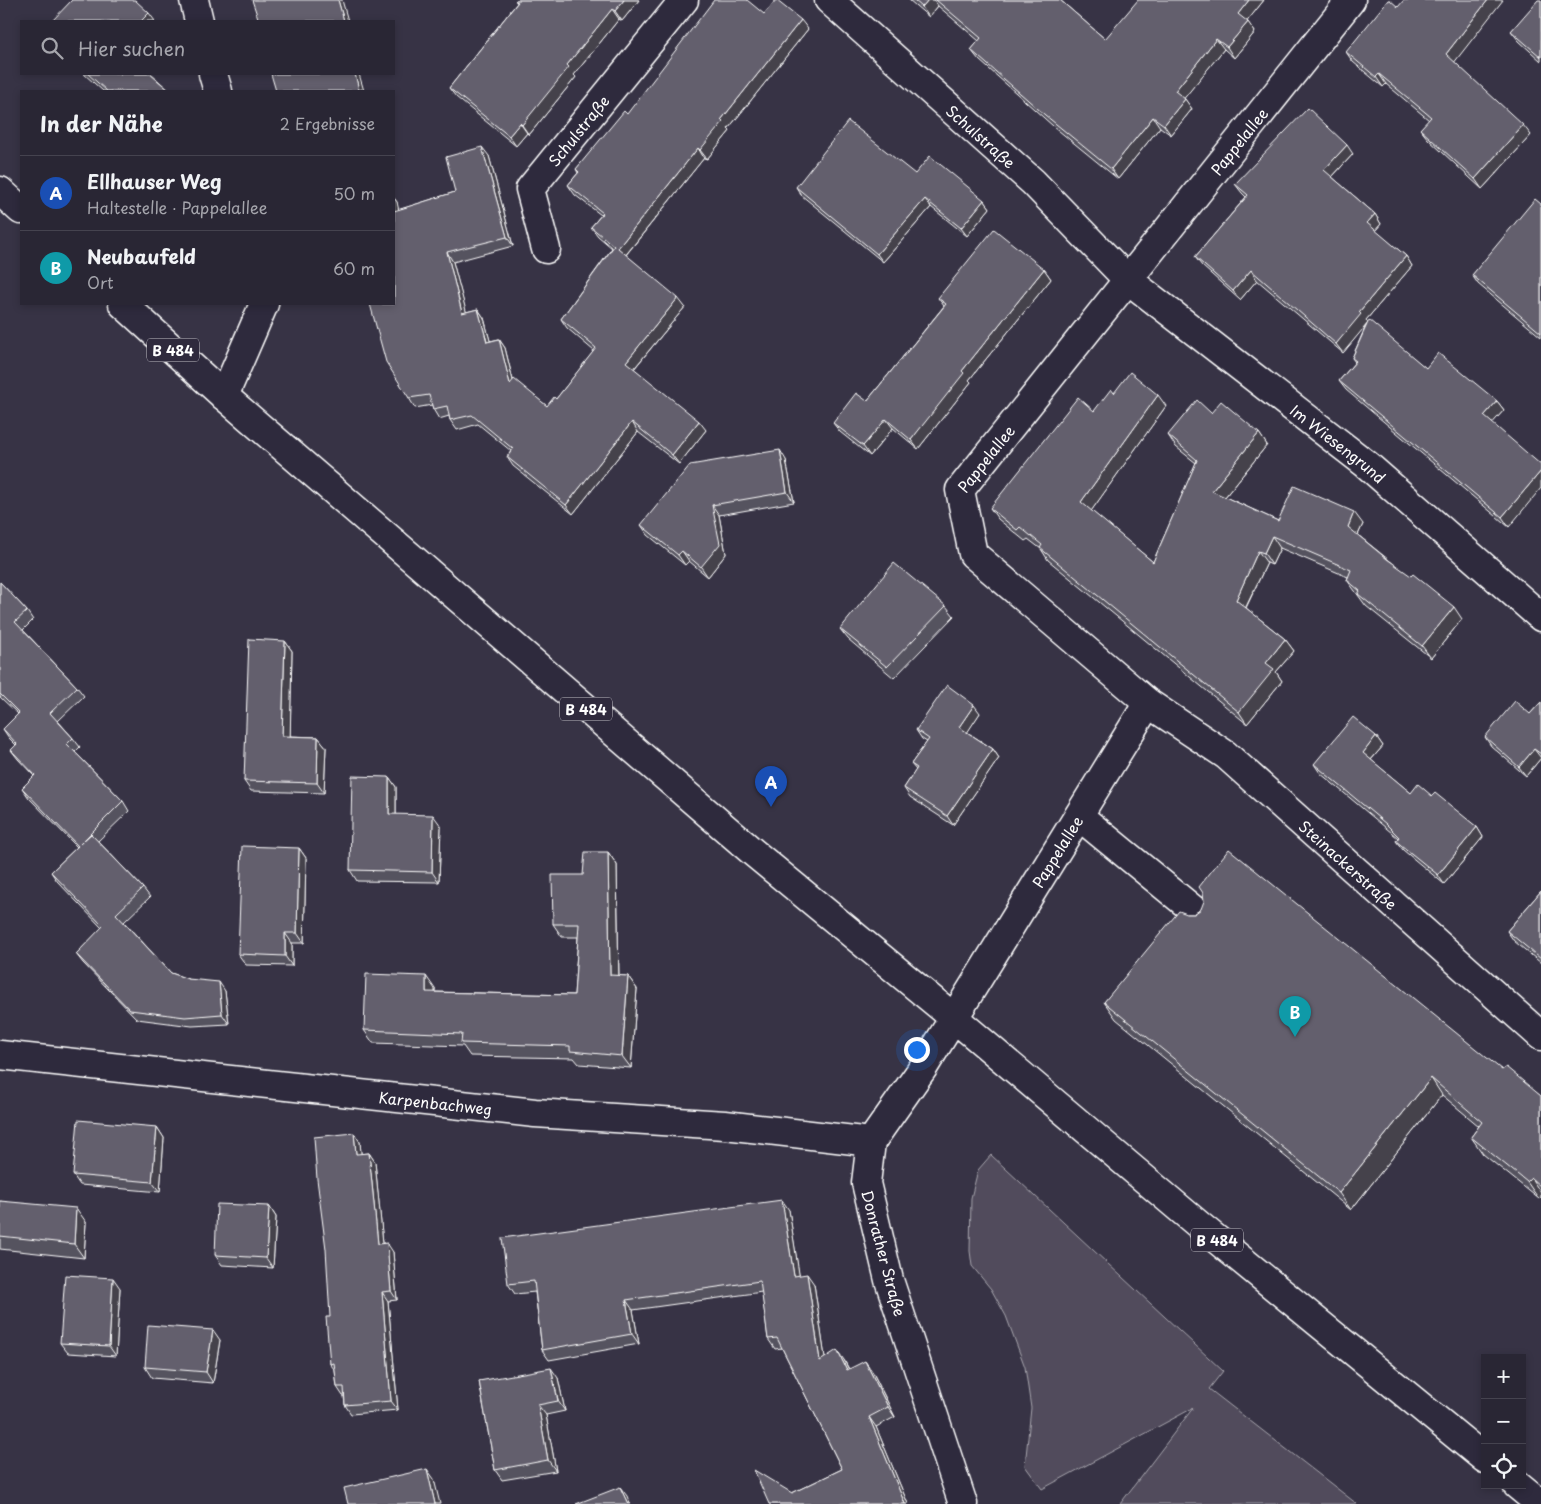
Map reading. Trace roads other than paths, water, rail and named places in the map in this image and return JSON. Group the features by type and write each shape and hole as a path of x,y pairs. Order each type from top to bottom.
{"street":[{"path":"194,0 199,20"},
{"name":"Schulstraße","path":"546,249 530,189 684,0"},
{"name":"Schulstraße","path":"829,0 1032,182 1127,279"},
{"name":"Pappelallee","path":"953,1017 996,953 1148,703 973,554 960,490 1351,0"},
{"path":"214,75 218,90"},
{"path":"0,191 20,209"},
{"name":"Im Wiesengrund","path":"1127,279 1366,464 1541,617"},
{"name":"B 484","path":"124,305 224,396 754,853 953,1017 1199,1225 1481,1455"},
{"path":"224,396 264,305"},
{"name":"Steinackerstraße","path":"1148,703 1226,755 1541,1036"},
{"path":"1079,816 1201,916"},
{"name":"Donrather Straße","path":"953,1017 923,1068 871,1142 866,1183 889,1280 962,1504"},
{"name":"Karpenbachweg","path":"0,1055 535,1113 725,1125 871,1142"},
{"path":"1522,1489 1540,1504"}],"place":[{"name":"Ellhauser Weg","path":"771,807"},
{"name":"Neubaufeld","path":"1295,1037"}]}
